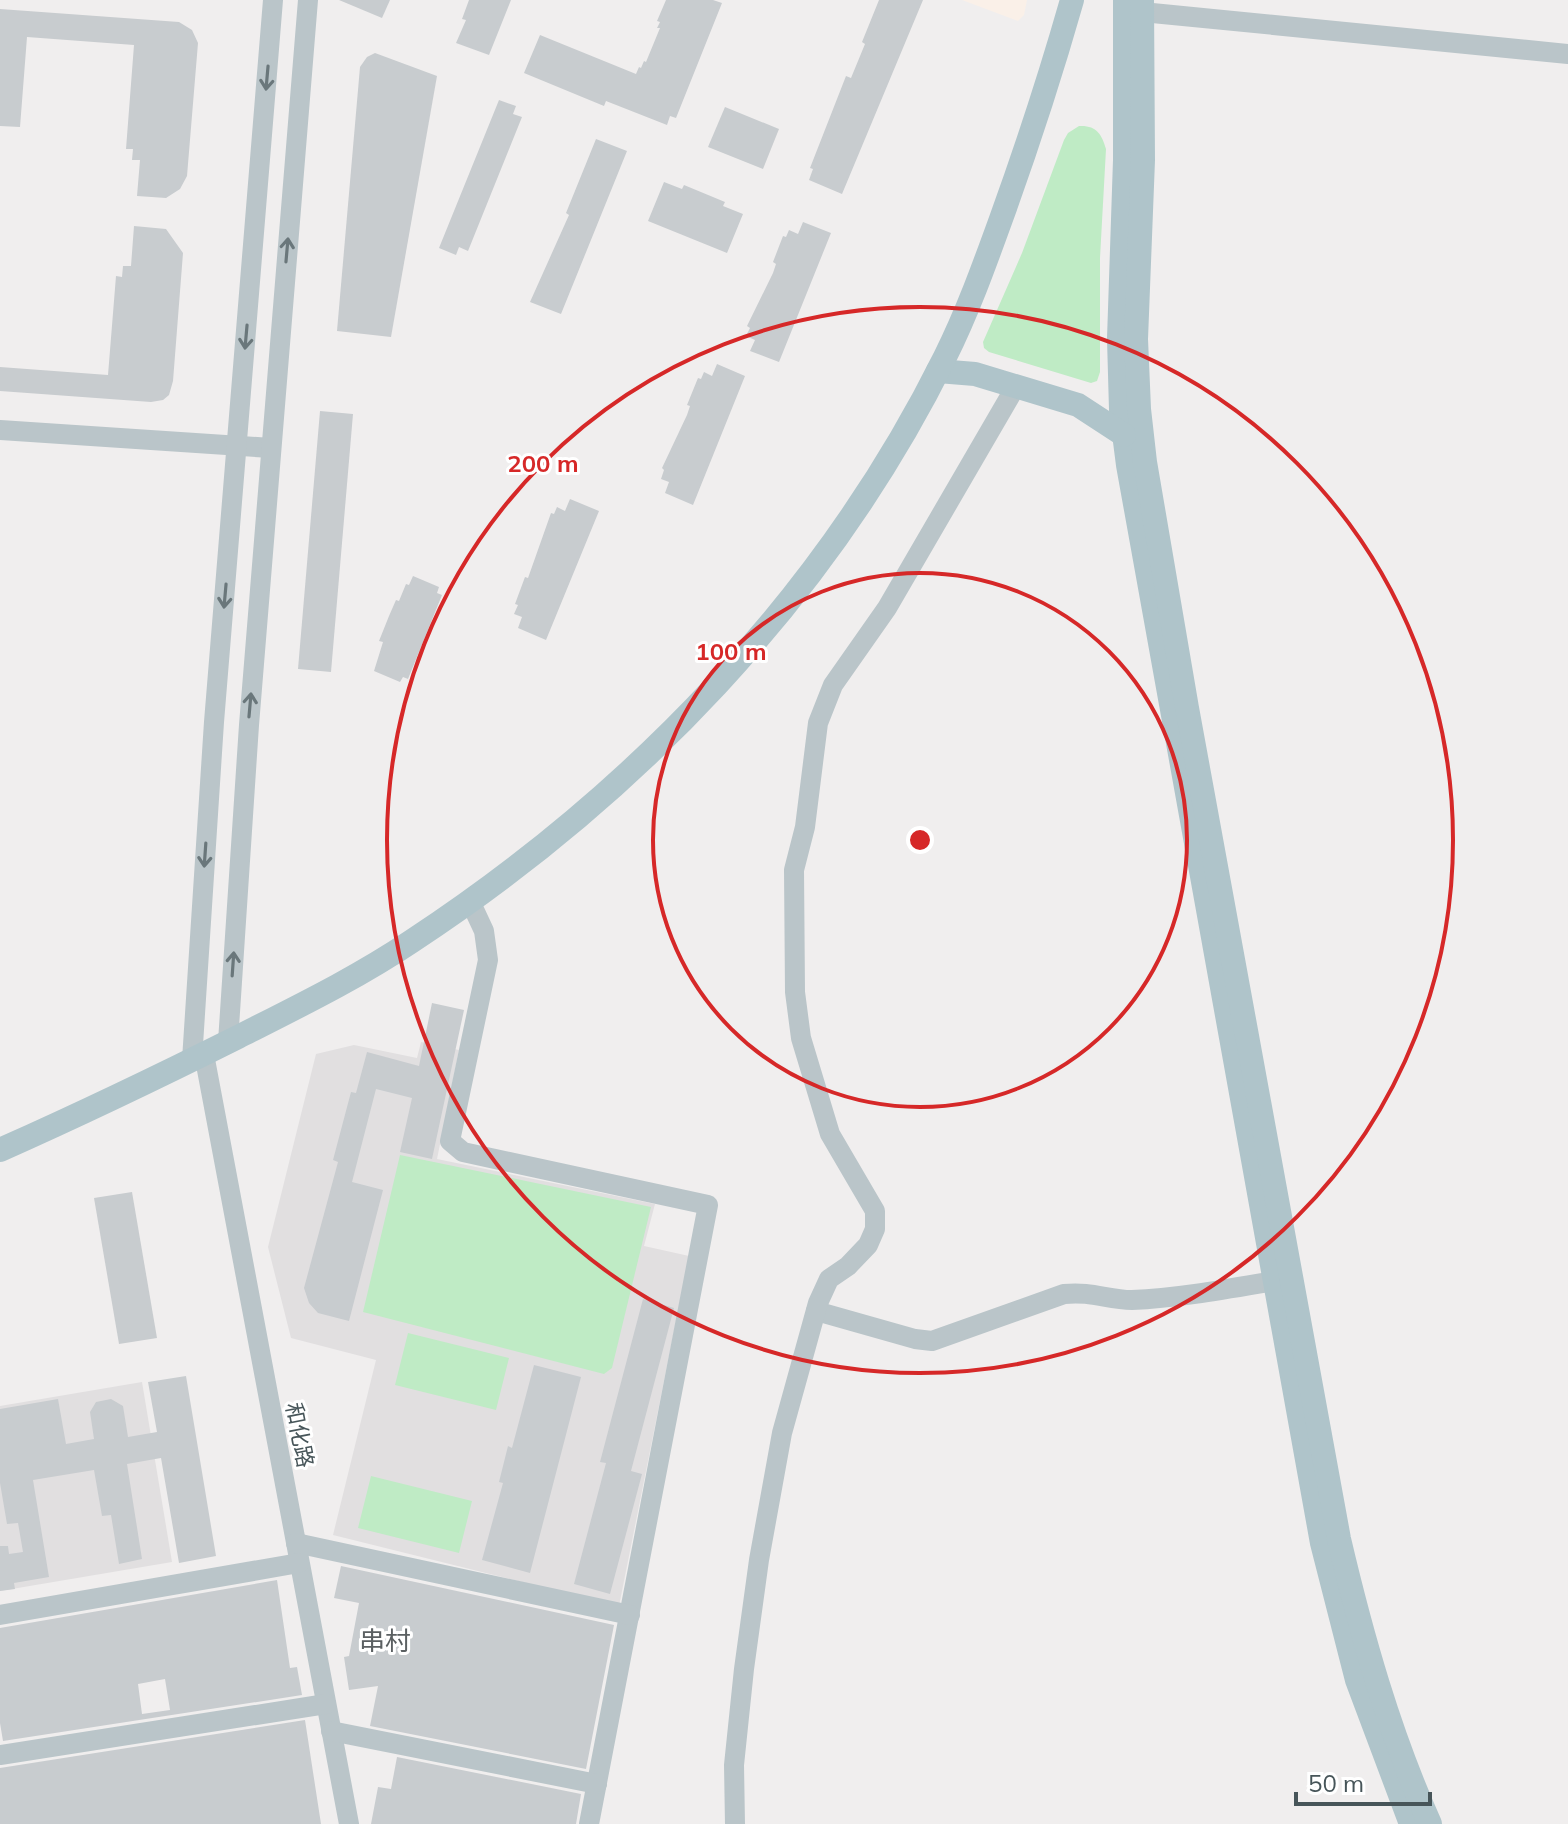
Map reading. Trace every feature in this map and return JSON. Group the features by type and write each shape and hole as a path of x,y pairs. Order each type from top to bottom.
{"main road":[{"path":"0,1150 108,1102 366,969 530,858 674,731 725,676 808,574 870,488 938,371 976,286 1027,148 1072,0"},
{"path":"1137,4 1125,160 1119,339 1124,435 1170,711 1316,1513 1337,1604 1367,1710 1411,1824"},
{"path":"1137,4 1143,160 1136,339 1145,462 1339,1539 1374,1675 1414,1790 1430,1824"},
{"path":"938,371 975,374 1078,405 1124,435"}],"street":[{"name":"和化路","path":"273,0 205,845 198,1057 349,1824"},
{"path":"228,1042 249,725 308,0"},
{"path":"1137,4 1568,54"},
{"path":"735,1824 734,1765 759,1560 787,1410 816,1311 829,1279 848,1266 868,1245 876,1217 830,1134 801,1038 795,992 794,870 805,827 818,723 833,685 887,608 1016,386"},
{"path":"0,430 271,448"},
{"path":"470,901 484,931 488,960 450,1141 454,1147 463,1152 708,1205 589,1824"},
{"path":"816,1311 932,1341 1064,1294 1084,1292 1128,1300 1274,1281"},
{"path":"0,1615 297,1553 630,1615"},
{"path":"0,1755 326,1704"},
{"path":"331,1731 597,1784"}],"shaded area":[{"path":"962,0 1027,0 1024,15 1018,21"},
{"path":"421,1042 459,1050 437,1159 655,1204 644,1246 689,1256 619,1606 333,1535 376,1360 291,1338 268,1247 316,1054 354,1045 417,1058"},
{"path":"142,1382 172,1562 0,1591 0,1406"}],"green space":[{"path":"1079,126 1090,127 1097,132 1106,149 1100,258 1100,372 1097,381 1091,383 989,352 983,342 1022,253 1064,140"},
{"path":"400,1155 651,1207 612,1368 604,1374 363,1312"},
{"path":"408,1333 509,1358 496,1410 395,1385"},
{"path":"371,1476 472,1501 459,1553 358,1528"}],"building":[{"path":"339,0 390,0 382,18"},
{"path":"469,0 511,0 489,55 456,43 466,20 462,19"},
{"path":"666,0 713,0 722,3 676,118 670,116 667,125 606,101 604,106 524,73 540,35 636,74 646,62 660,28 657,28 660,22 657,21"},
{"path":"879,0 923,0 842,194 809,180 813,169 810,168 846,76 851,78 865,44 862,42"},
{"path":"0,9 179,22 192,30 198,43 187,176 180,189 166,198 137,196 140,160 132,160 133,149 126,149 134,45 27,37 20,127 0,126"},
{"path":"375,53 437,76 391,337 337,331 360,67 367,57"},
{"path":"499,100 516,106 513,114 522,117 468,251 459,247 456,255 439,248"},
{"path":"725,107 779,129 763,169 708,147"},
{"path":"596,139 627,151 561,314 530,302 569,215 566,213"},
{"path":"664,182 682,189 684,185 725,202 723,206 743,214 727,253 648,221"},
{"path":"803,222 831,233 779,362 750,351 755,340 746,336 750,328 747,326 773,273 776,264 773,262 783,236 786,237 789,230 798,234"},
{"path":"134,226 166,229 183,253 173,381 169,395 163,400 151,402 0,391 0,367 108,375 116,276 122,277 123,266 131,266"},
{"path":"717,364 745,376 693,505 665,493 669,482 661,479 662,468 687,415 690,406 687,405 698,378 701,379 704,372 712,376"},
{"path":"320,411 353,414 331,672 298,669"},
{"path":"570,499 599,511 546,640 518,628 522,617 514,614 518,605 515,604 525,577 528,578 551,513 554,514 557,507 565,511"},
{"path":"413,576 439,587 437,593 442,595 408,679 403,677 400,682 374,671 383,642 379,641 389,616"},
{"path":"432,1003 464,1010 432,1159 400,1152 412,1098 376,1089 352,1182 383,1190 349,1321 318,1313 309,1303 304,1288 338,1162 333,1160 351,1092 356,1093 367,1052 419,1066"},
{"path":"132,1192 157,1338 119,1344 94,1198"},
{"path":"643,1299 674,1308 631,1471 642,1474 610,1594 574,1584 606,1463 600,1462"},
{"path":"534,1365 581,1377 530,1573 482,1560 503,1483 499,1482 508,1446 512,1448"},
{"path":"186,1376 216,1556 179,1563 161,1458 127,1464 142,1559 119,1564 111,1515 102,1516 94,1470 33,1480 49,1577 14,1583 15,1589 0,1591 0,1546 8,1546 9,1554 23,1552 18,1523 7,1524 0,1483 0,1409 58,1399 66,1444 94,1439 90,1412 96,1402 111,1399 123,1406 128,1437 157,1432 148,1382"},
{"path":"341,1566 614,1625 586,1769 370,1726 378,1686 349,1690 344,1657 349,1656 359,1603 334,1598"},
{"path":"277,1580 290,1668 297,1667 302,1695 3,1741 0,1723 0,1628","holes":["165,1679 170,1710 142,1714 138,1684"]},
{"path":"305,1720 321,1824 0,1824 0,1768"},
{"path":"397,1757 581,1794 576,1824 371,1824 378,1787 391,1789"}],"district":[{"name":"串村","path":"385,1640"}]}
